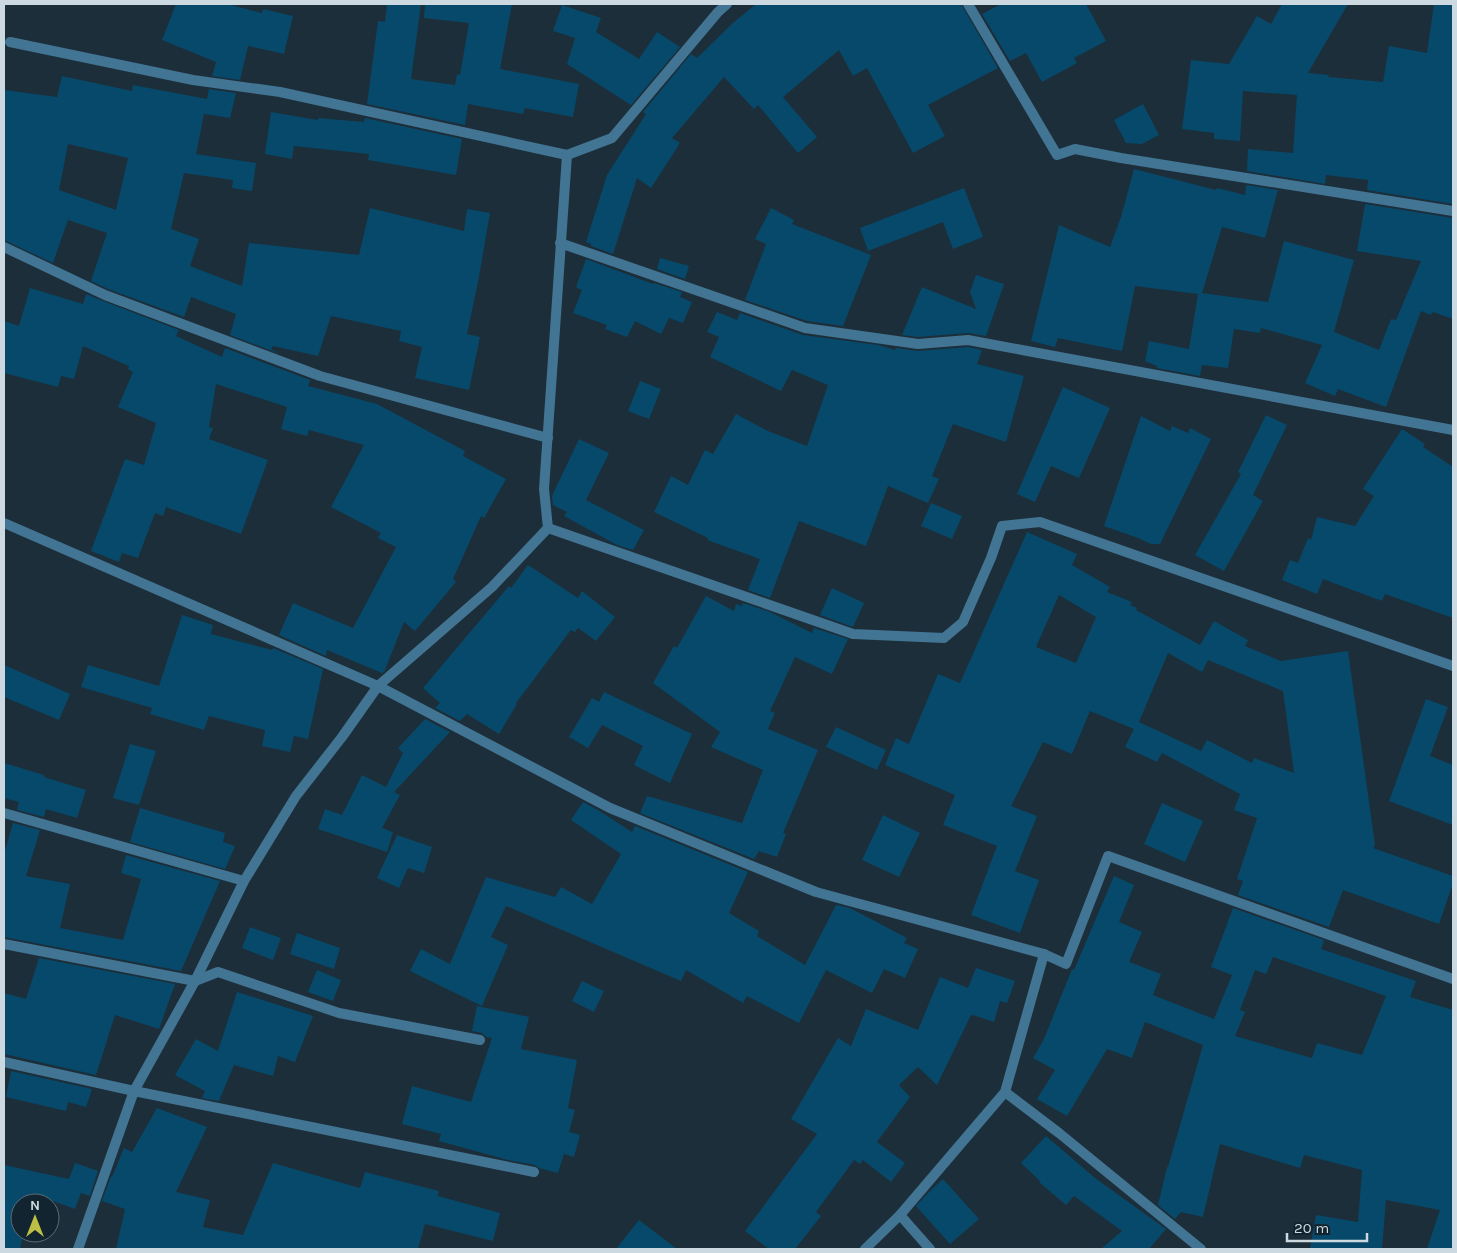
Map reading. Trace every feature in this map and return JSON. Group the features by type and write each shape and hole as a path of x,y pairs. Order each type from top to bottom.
{"street":[{"path":"10,42 193,80 280,92 567,155 612,138 718,12 727,4"},
{"path":"968,4 1057,155 1075,149 1453,211"},
{"path":"78,1249 134,1091 195,981 244,882 296,796 342,737 378,686 492,587 548,528 544,489 567,155"},
{"path":"560,243 805,328 918,344 968,340 1453,430"},
{"path":"4,247 105,295 320,376 548,438"},
{"path":"548,528 853,634 944,638 963,622 991,558 1002,526 1040,522 1453,666"},
{"path":"4,523 378,686 610,808 816,892 1044,954 1066,964 1108,856 1453,979"},
{"path":"4,813 244,882"},
{"path":"4,944 195,981 218,972 339,1013 480,1040"},
{"path":"865,1249 900,1215 1005,1092 1044,954"},
{"path":"4,1062 134,1091 534,1172"},
{"path":"1005,1092 1060,1133 1201,1249"},
{"path":"900,1215 930,1249"}],"building":[{"path":"176,4 227,4 262,13 263,9 293,16 284,54 248,46 240,80 212,76 216,62 162,40"},
{"path":"387,4 421,4 411,79 455,85 457,74 460,75 469,23 424,18 425,4 512,4 500,69 579,84 573,117 525,108 523,114 468,104 465,125 367,104 378,21 385,22"},
{"path":"756,4 961,4 998,68 928,105 945,136 913,153 867,68 853,76 839,50 783,97 817,137 798,153 758,105 754,109 724,77 672,138 680,143 651,188 637,178 613,254 591,246 591,244 586,242 607,175 646,114 643,112 691,54 697,58 734,22"},
{"path":"1001,4 1086,4 1106,41 1074,58 1077,63 1042,82 1026,53 1010,61 982,14"},
{"path":"1282,4 1348,4 1308,73 1329,75 1328,77 1383,82 1389,46 1427,53 1434,4 1453,4 1453,204 1367,190 1368,180 1326,175 1325,184 1247,171 1248,149 1293,153 1297,95 1243,91 1240,141 1214,139 1214,133 1182,129 1191,60 1229,64 1257,16 1271,24"},
{"path":"562,5 601,18 596,32 639,59 657,32 680,47 631,105 567,64 575,38 553,31"},
{"path":"62,76 132,91 133,85 207,99 209,89 236,93 230,118 204,114 196,154 256,163 252,191 232,188 233,180 184,173 171,229 199,239 190,266 242,286 249,243 359,255 370,208 464,231 467,209 490,213 467,334 480,337 469,390 415,378 422,347 399,341 401,331 331,316 318,356 273,346 271,349 280,354 230,335 236,314 191,297 184,317 108,289 91,281 107,233 68,220 53,263 4,240 4,90 57,97","holes":["68,144 128,158 116,210 59,190"]},
{"path":"1143,104 1159,135 1142,144 1126,143 1114,120"},
{"path":"271,112 318,120 318,118 364,122 365,118 462,139 456,175 368,160 369,154 294,146 292,159 265,154"},
{"path":"1134,169 1216,190 1217,188 1245,195 1246,185 1278,190 1265,238 1222,227 1202,293 1268,302 1284,241 1354,260 1334,332 1379,350 1391,319 1396,320 1421,261 1357,251 1365,204 1453,218 1453,319 1433,312 1431,315 1421,311 1386,407 1338,389 1335,396 1305,383 1322,345 1261,328 1260,333 1234,329 1228,368 1202,365 1200,376 1157,368 1157,366 1145,361 1149,341 1189,349 1198,294 1135,286 1122,351 1058,338 1055,347 1031,341 1059,225 1110,247 1121,217"},
{"path":"964,188 983,237 953,249 943,222 868,251 860,228"},
{"path":"771,208 794,220 792,224 871,255 843,326 807,321 745,300 766,244 755,239"},
{"path":"660,258 689,266 685,279 657,269"},
{"path":"586,259 653,284 682,292 680,297 692,302 683,323 669,318 661,334 635,321 627,337 605,329 607,325 573,313 582,290 576,287"},
{"path":"976,275 1004,284 986,336 968,333 918,337 902,335 922,287 976,309 970,292"},
{"path":"30,288 83,304 86,294 179,330 176,336 222,357 225,348 310,380 308,386 377,404 465,451 463,456 506,479 484,518 481,516 453,579 456,582 415,631 404,622 384,672 382,673 327,650 326,656 279,635 293,603 353,628 396,547 378,538 381,533 331,507 364,445 309,430 307,436 281,429 287,407 216,384 209,427 213,428 209,439 268,460 241,534 166,507 163,516 155,513 138,558 122,553 119,562 91,551 125,459 144,465 156,423 118,407 133,372 128,369 129,366 83,346 74,379 61,376 58,387 4,373 4,321 19,326"},
{"path":"717,312 737,320 740,313 803,335 878,345 895,350 896,348 918,351 968,347 982,350 977,364 1024,376 1006,442 953,424 932,476 939,479 928,503 888,486 866,546 799,521 770,598 748,590 760,559 707,540 708,538 654,512 671,476 688,485 705,450 713,454 736,414 768,431 807,446 828,385 792,370 781,391 710,357 719,337 707,332"},
{"path":"640,381 661,389 649,419 628,411"},
{"path":"1063,387 1110,408 1079,478 1051,466 1035,502 1017,494"},
{"path":"1266,415 1287,425 1253,495 1263,501 1224,571 1195,555 1241,474 1238,472"},
{"path":"1141,416 1170,431 1172,426 1188,433 1190,428 1211,439 1160,544 1151,544 1104,526"},
{"path":"1402,429 1425,444 1423,447 1453,467 1453,618 1385,594 1382,601 1323,579 1317,594 1282,580 1290,560 1298,563 1308,538 1311,540 1317,517 1355,526 1374,496 1363,489"},
{"path":"579,439 609,453 586,500 644,530 633,550 617,545 564,516 567,512 553,505 552,496"},
{"path":"931,503 962,516 952,539 921,526"},
{"path":"1027,532 1077,554 1072,565 1110,587 1107,592 1132,602 1130,605 1137,608 1136,610 1200,645 1214,621 1248,640 1245,646 1281,661 1348,651 1375,845 1373,848 1453,876 1453,883 1439,924 1343,890 1329,927 1238,895 1243,881 1237,879 1257,818 1234,810 1240,794 1162,753 1157,762 1125,747 1134,729 1090,711 1072,754 1043,742 1011,806 1037,816 1015,871 1039,880 1020,933 971,915 997,846 943,825 955,795 885,765 896,738 909,744 938,674 960,683","holes":["1059,595 1096,617 1076,663 1036,647","1168,653 1202,672 1208,660 1283,691 1294,773 1254,758 1252,763 1207,740 1201,751 1139,722"]},
{"path":"528,565 578,598 582,591 615,617 596,641 578,628 575,632 571,630 516,703 499,734 467,714 460,721 435,708 440,703 423,688 509,586 511,588"},
{"path":"832,588 864,603 853,627 820,615"},
{"path":"706,596 734,611 736,604 742,606 743,603 770,612 812,633 814,628 848,639 832,674 795,657 770,711 775,713 768,729 818,750 783,833 786,834 777,857 759,851 754,859 640,813 647,796 742,823 763,770 711,747 720,732 653,683 674,646 677,648"},
{"path":"182,615 213,625 211,634 272,650 273,648 323,669 308,739 294,736 290,752 262,746 265,730 209,716 204,730 150,714 152,708 81,687 88,665 159,686"},
{"path":"4,665 70,694 59,720 4,697"},
{"path":"604,692 692,734 670,783 634,765 643,746 602,725 588,748 569,737 592,698 599,702"},
{"path":"1426,699 1448,707 1430,756 1453,765 1453,825 1389,801"},
{"path":"425,719 450,732 394,792 400,795 382,828 393,832 387,852 318,829 325,809 342,815 362,775 386,787 403,753 398,748"},
{"path":"836,727 886,750 877,770 826,747"},
{"path":"130,744 156,751 139,805 113,798"},
{"path":"4,763 86,790 77,818 46,809 44,817 17,810 19,802 4,798"},
{"path":"583,802 632,832 635,826 748,872 729,913 759,931 757,936 805,965 836,905 850,908 907,938 904,943 918,949 905,978 884,969 872,993 826,970 799,1023 747,996 743,1003 686,970 681,981 506,906 491,937 508,945 482,1006 410,971 421,949 450,964 486,877 555,897 561,887 592,904 621,854 571,820"},
{"path":"1162,803 1203,821 1185,862 1144,844"},
{"path":"140,808 225,833 223,842 235,846 225,869 130,842"},
{"path":"883,815 920,833 899,877 862,860"},
{"path":"13,823 40,830 26,876 70,884 60,928 123,940 141,879 121,873 126,855 220,881 181,971 4,937 4,854"},
{"path":"397,835 432,847 424,873 408,868 399,888 377,878"},
{"path":"1114,876 1134,885 1119,922 1142,932 1129,962 1161,974 1153,995 1214,1019 1232,975 1211,967 1233,908 1324,940 1321,949 1416,981 1410,997 1453,1010 1453,1249 1427,1249 1440,1210 1386,1200 1382,1249 1310,1249 1316,1215 1358,1222 1362,1170 1304,1155 1300,1168 1220,1144 1203,1217 1181,1212 1175,1219 1158,1205 1167,1167 1203,1045 1145,1022 1132,1058 1107,1049 1067,1116 1037,1099 1055,1070 1033,1058 1044,1039 1072,969 1074,970","holes":["1273,957 1386,996 1362,1055 1317,1043 1312,1058 1235,1036 1245,1012 1240,1010 1255,970 1266,974"]},
{"path":"250,927 281,938 273,960 242,948"},
{"path":"297,933 340,948 334,969 290,954"},
{"path":"39,958 175,984 159,1029 115,1015 96,1075 4,1054 4,993 26,999"},
{"path":"976,968 1015,981 1007,1003 1000,1001 994,1022 971,1015 937,1085 918,1067 899,1085 910,1097 877,1142 905,1163 891,1182 863,1160 860,1164 854,1160 816,1212 821,1216 795,1249 769,1249 745,1231 817,1134 791,1119 838,1038 851,1046 866,1009 918,1030 940,977 968,988"},
{"path":"317,970 341,980 333,1001 308,992"},
{"path":"582,981 604,991 594,1012 572,1001"},
{"path":"237,992 313,1016 295,1062 278,1056 273,1076 234,1065 219,1101 202,1098 205,1091 175,1075 196,1039 218,1051"},
{"path":"477,1006 529,1017 521,1049 577,1060 568,1108 575,1110 569,1132 580,1135 574,1157 564,1154 558,1173 539,1168 535,1165 508,1160 439,1141 441,1134 402,1124 412,1086 471,1102 492,1038 472,1031"},
{"path":"11,1071 92,1089 86,1107 68,1102 66,1111 6,1097"},
{"path":"157,1108 207,1127 176,1192 210,1200 203,1227 243,1235 273,1163 360,1188 365,1172 439,1191 438,1196 500,1213 493,1241 425,1224 418,1249 116,1249 125,1209 102,1201 124,1148 132,1152"},
{"path":"1046,1136 1095,1178 1166,1229 1149,1249 1101,1249 1122,1231 1074,1196 1066,1205 1039,1182 1021,1163"},
{"path":"75,1163 98,1171 90,1196 81,1193 75,1209 60,1204 60,1193 10,1193 10,1243 21,1243 20,1249 4,1249 4,1165 69,1179"},
{"path":"943,1179 979,1219 950,1244 916,1206"},
{"path":"639,1220 677,1249 616,1249"}]}
